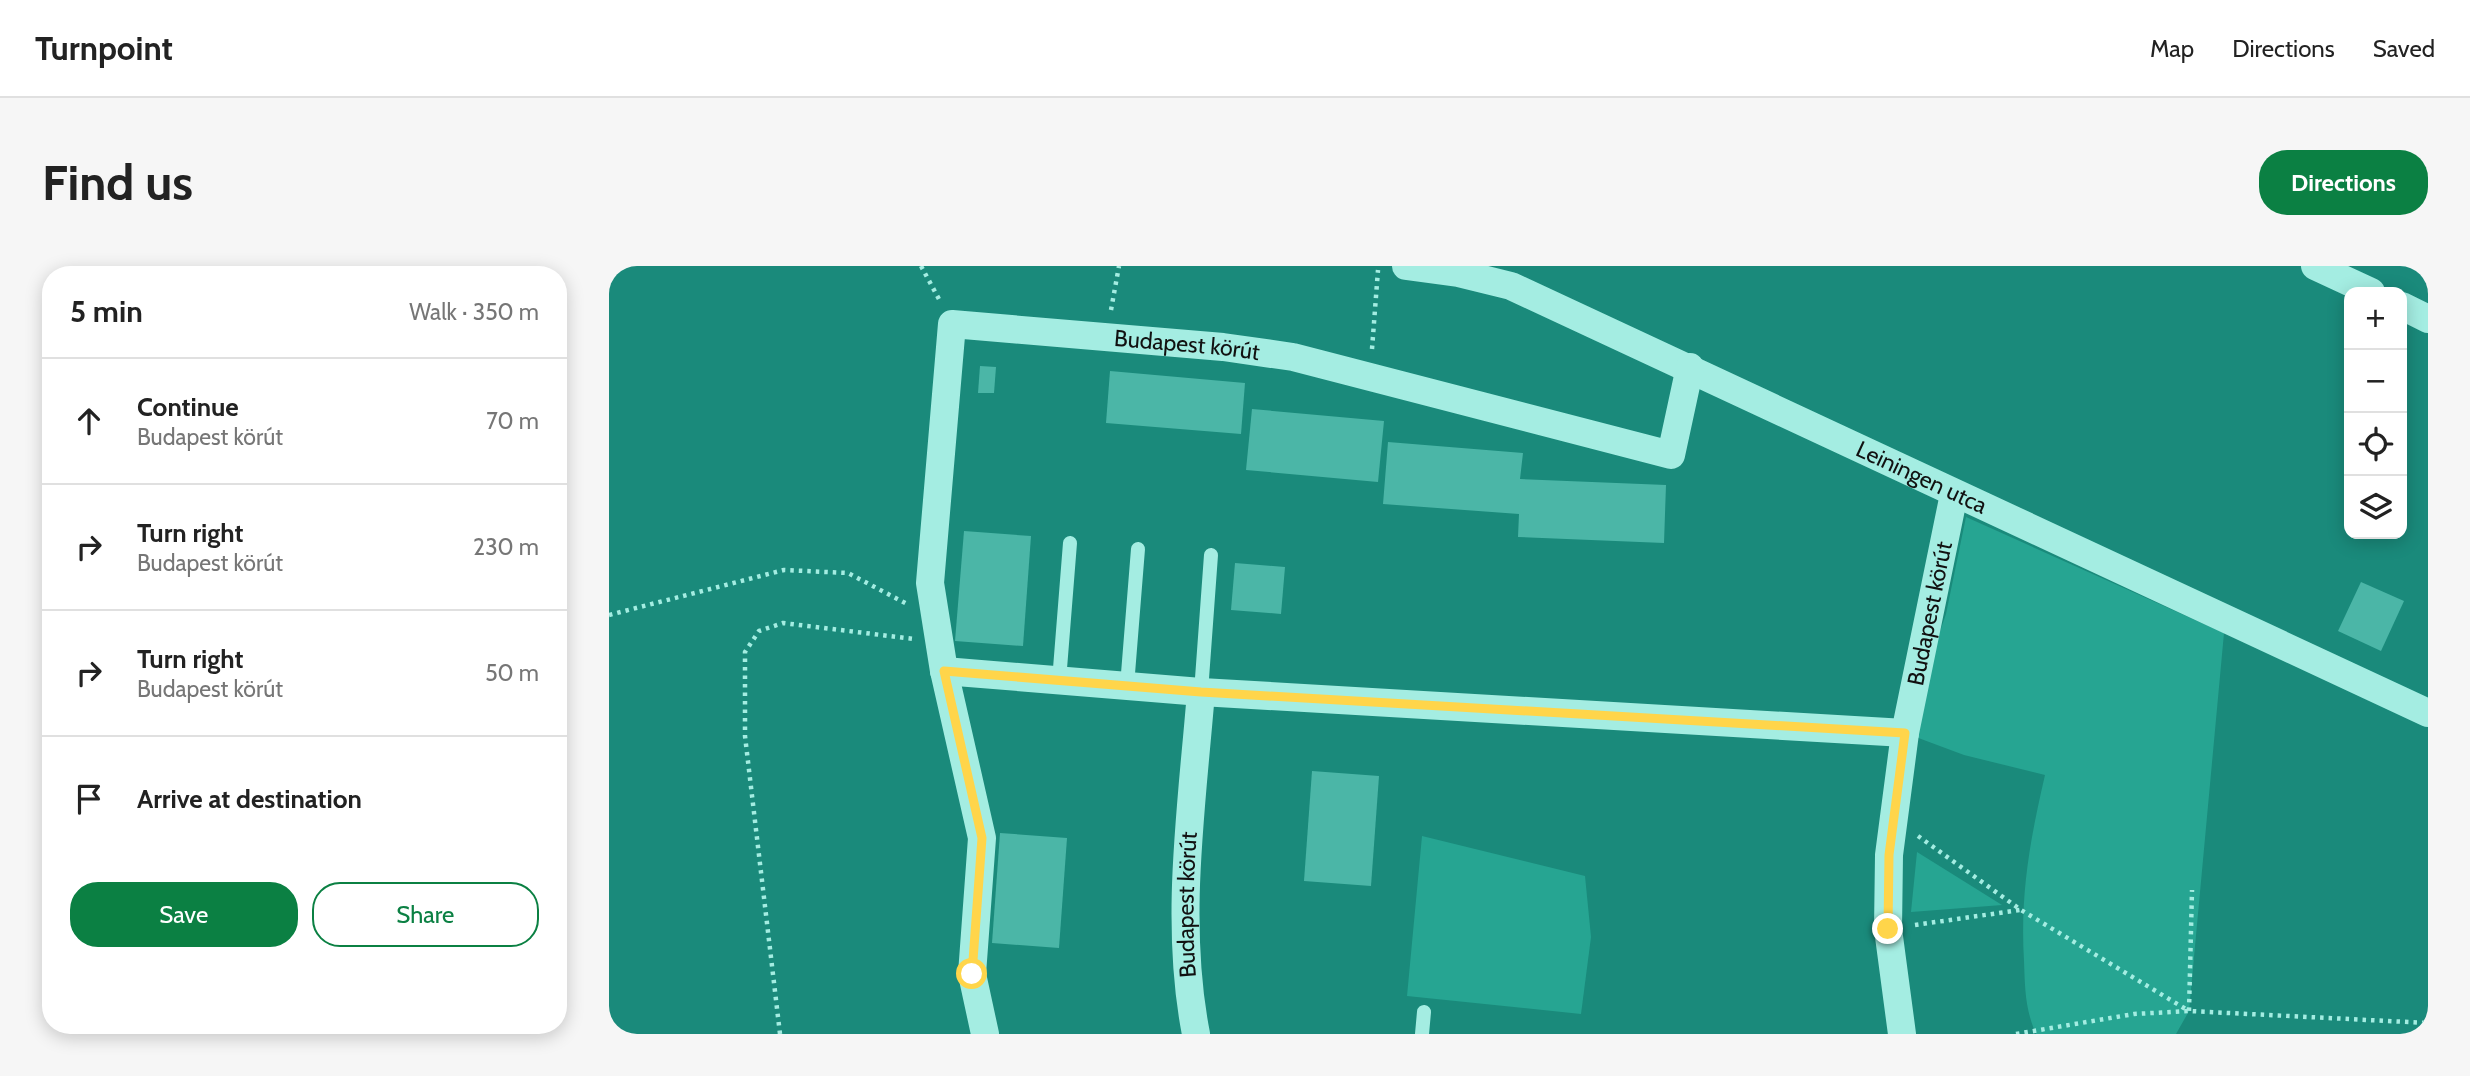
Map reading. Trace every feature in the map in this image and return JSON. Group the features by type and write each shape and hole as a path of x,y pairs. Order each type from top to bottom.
{"street":[{"name":"Leiningen utca","path":"1406,266 1458,272 1511,286 1689,367 1954,494 2427,711"},
{"path":"2315,266 2360,287"},
{"path":"2407,308 2428,319"},
{"name":"Budapest körút","path":"952,324 1106,336 1293,357 1671,455 1689,367"},
{"path":"952,324 930,583 944,671 982,838 972,974 985,1034"},
{"name":"Budapest körút","path":"1902,1034 1888,929 1895,800 1905,733 1954,494"},
{"path":"944,671 1201,692 1905,733"},
{"name":"Budapest körút","path":"1196,1034 1189,999 1186,880 1201,692"}],"lane":[{"path":"1059,681 1070,543"},
{"path":"1127,687 1138,549"},
{"path":"1201,692 1211,555"},
{"path":"1422,1034 1424,1013"}],"path":[{"path":"921,266 952,324"},
{"path":"1106,336 1119,266"},
{"path":"1370,377 1378,266"},
{"path":"609,615 784,570 848,573 937,631"},
{"path":"780,1034 745,736 745,652 759,631 783,623 937,631"},
{"path":"1895,800 1919,838 2021,910 2189,1011"},
{"path":"2189,1011 2192,890"},
{"path":"1888,929 2021,910"},
{"path":"2016,1034 2134,1014 2189,1011 2428,1023"}],"green space":[{"path":"1966,517 2224,633 2189,1011 2176,1034 2036,1034 2026,998 2023,913 2031,845 2045,775 1964,755 1905,733 1946,614"},
{"path":"1422,836 1585,876 1591,937 1581,1014 1407,996"},
{"path":"1917,852 2002,905 1911,912"}],"building":[{"path":"980,366 996,367 994,393 978,393"},
{"path":"1110,371 1245,383 1241,434 1106,423"},
{"path":"1252,409 1384,421 1378,482 1246,470"},
{"path":"1388,442 1523,453 1520,479 1666,485 1664,543 1518,537 1519,514 1383,504"},
{"path":"964,531 1031,536 1023,646 955,641"},
{"path":"1235,563 1285,567 1281,614 1231,610"},
{"path":"2361,582 2404,601 2381,651 2338,631"},
{"path":"1312,771 1379,776 1371,886 1304,881"},
{"path":"1000,833 1067,838 1059,948 992,943"}],"route":[{"path":"972,974 982,838 944,671 1201,692 1905,733 1889,855 1888,929"}]}
